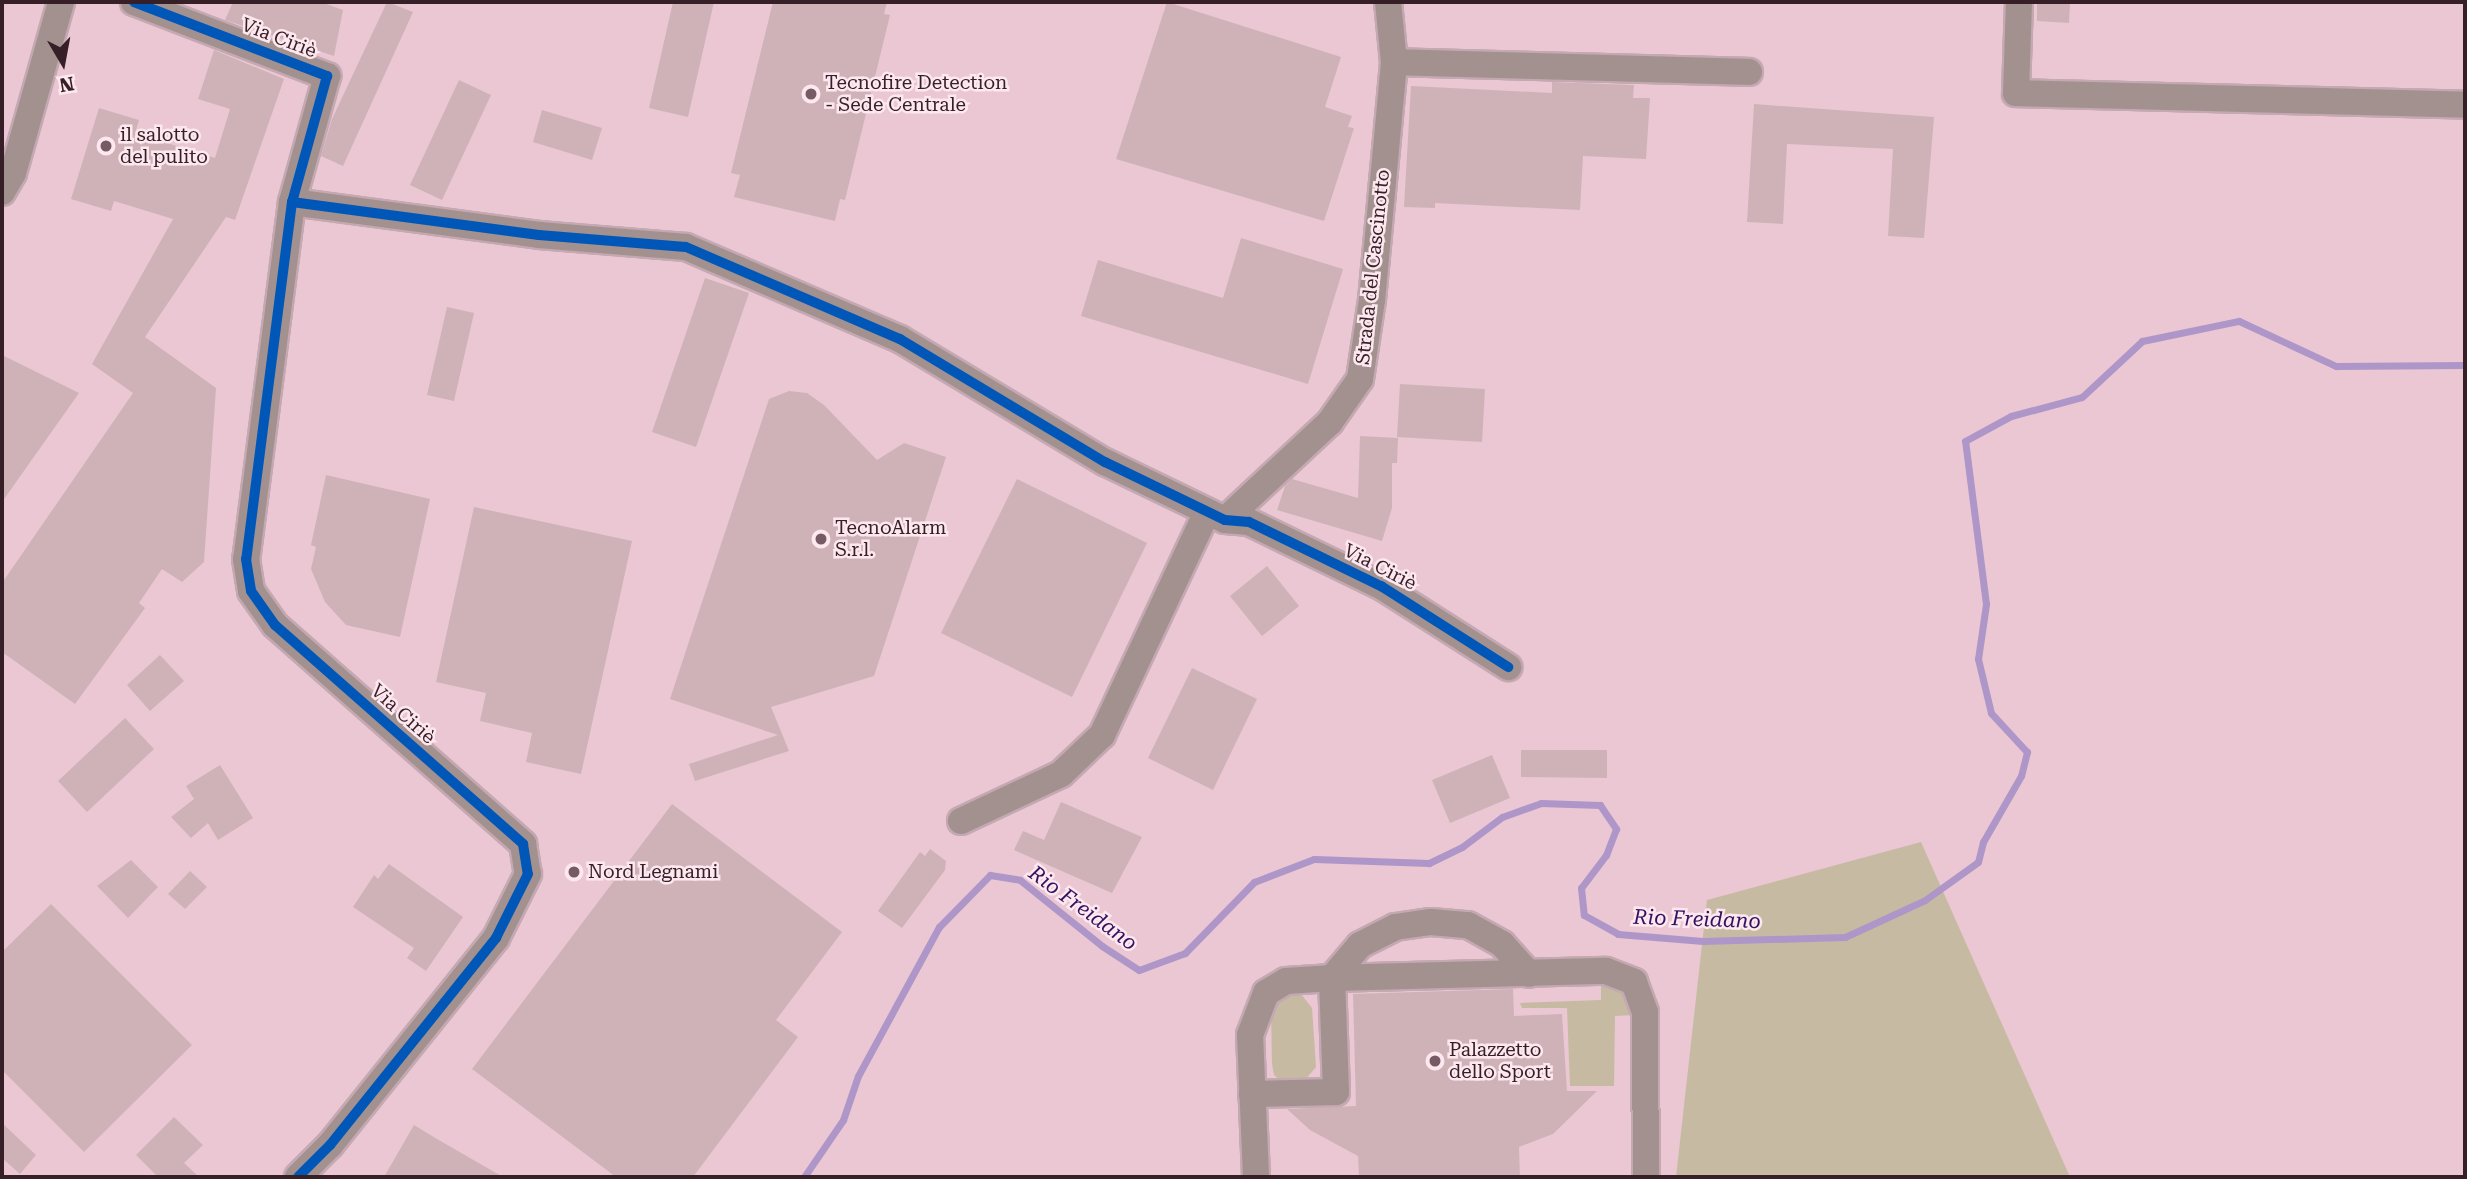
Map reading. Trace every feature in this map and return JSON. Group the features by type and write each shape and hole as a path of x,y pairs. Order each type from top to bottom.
{"street":[{"path":"2,192 13,173 61,2"},
{"name":"Via Ciriè","path":"134,2 327,76 292,202 246,559 251,591 275,625 523,844 528,874 496,938 330,1146 298,1177"},
{"name":"Strada del Cascinotto","path":"1216,516 1330,422 1360,379 1372,300 1394,62 1388,2"},
{"path":"2020,2 2016,93 2274,102 2465,105"},
{"path":"1394,62 1749,72"},
{"name":"Via Ciriè","path":"292,202 540,235 686,247 901,339 1105,462 1216,516 1249,522 1381,586 1508,667"},
{"path":"961,821 1060,774 1102,735 1216,516"},
{"path":"1252,1094 1336,1092 1332,978 1360,946 1395,927 1431,922 1468,925 1502,944 1529,974"},
{"path":"1256,1177 1250,1035 1266,993 1286,981 1605,971 1634,982 1645,1012 1646,1177"}],"shaded area":[{"path":"1921,842 2070,1177 1676,1177 1707,900"},
{"path":"1601,981 1627,993 1633,1015 1615,1016 1614,1086 1570,1086 1567,1008 1522,1008 1520,1003 1601,1000"},
{"path":"1290,993 1301,994 1312,1008 1316,1067 1300,1086 1282,1082 1274,1075 1272,1064 1271,1011 1274,1002"}],"building":[{"path":"233,2 321,2 343,10 334,56 225,20"},
{"path":"387,2 413,12 343,166 321,156 332,119"},
{"path":"673,2 714,2 688,117 649,108"},
{"name":"Tecnofire Detection - Sede Centrale","path":"773,2 887,2 884,14 890,15 845,200 840,199 835,221 734,197 740,175 731,173"},
{"path":"1167,2 1341,57 1325,107 1352,116 1348,127 1354,128 1324,221 1116,159"},
{"path":"2037,2 2070,2 2069,23 2037,21"},
{"path":"214,50 284,79 235,220 226,217 145,337 216,388 204,562 182,582 162,569 139,603 145,608 75,704 2,652 2,583 133,393 92,364 173,219 114,201 111,211 71,199 99,108 139,120 135,133 215,158 230,109 198,99"},
{"path":"459,80 491,95 442,200 410,185"},
{"path":"1552,82 1634,85 1633,98 1650,98 1646,159 1583,156 1580,210 1435,203 1435,208 1404,207 1411,86 1552,93"},
{"path":"1754,104 1934,117 1924,238 1888,236 1893,149 1787,144 1783,224 1747,222"},
{"path":"542,110 602,128 592,160 533,142"},
{"path":"1241,238 1343,269 1308,384 1081,316 1098,260 1223,298"},
{"path":"705,278 749,293 696,447 652,432"},
{"path":"447,307 474,313 454,401 427,395"},
{"path":"2,355 79,393 2,502"},
{"path":"1400,384 1485,389 1482,442 1397,437"},
{"name":"TecnoAlarm S.r.l.","path":"789,391 807,393 824,405 877,460 904,443 946,457 874,676 771,707 789,751 695,781 689,764 778,735 670,699 769,399"},
{"path":"1360,436 1398,438 1397,463 1392,463 1392,508 1382,541 1277,510 1285,486 1292,479 1358,498"},
{"path":"326,475 430,499 400,637 346,625 325,602 311,569 316,547 311,545"},
{"path":"1017,479 1147,543 1072,697 941,633"},
{"path":"474,507 632,541 581,774 526,762 532,733 480,721 486,693 436,682"},
{"path":"1267,566 1299,606 1262,636 1230,596"},
{"path":"160,655 184,681 150,711 127,685"},
{"path":"1192,668 1257,699 1213,790 1148,758"},
{"path":"125,718 154,749 87,812 58,781"},
{"path":"1521,750 1607,750 1607,778 1521,777"},
{"path":"1492,755 1510,798 1450,823 1432,780"},
{"path":"220,765 253,818 218,840 208,823 191,838 171,817 194,799 186,786"},
{"path":"1061,802 1142,837 1112,893 1014,850 1023,831 1044,840"},
{"path":"672,804 842,932 776,1020 798,1037 693,1177 616,1177 472,1069"},
{"path":"930,849 946,861 945,870 902,928 878,911 920,852 925,856"},
{"path":"131,860 158,887 128,918 97,886"},
{"path":"389,864 463,917 426,971 407,958 414,948 353,907 374,875 378,879"},
{"path":"190,871 207,887 185,909 168,894"},
{"path":"51,904 192,1045 84,1152 2,1070 2,952"},
{"name":"Palazzetto dello Sport","path":"1513,989 1514,1016 1562,1014 1567,1091 1597,1091 1553,1134 1519,1147 1520,1177 1359,1177 1358,1156 1310,1130 1287,1109 1356,1106 1353,994"},
{"path":"174,1117 203,1145 184,1163 199,1177 158,1177 136,1155"},
{"path":"2,1123 36,1155 20,1174 2,1158"},
{"path":"414,1125 437,1139 503,1177 384,1177"}],"waterway":[{"name":"Rio Freidano","path":"804,1177 843,1120 858,1076 939,927 990,875 1020,880 1102,946 1139,970 1185,953 1254,882 1314,859 1429,863 1462,847 1502,817 1541,803 1600,805 1616,829 1606,855 1581,888 1584,915 1618,934 1703,941 1845,937 1925,900 1978,862 1983,842 2021,776 2027,752 1991,713 1978,659 1986,604 1965,441 2011,416 2082,397 2142,341 2239,321 2336,366 2465,365"}],"cycle path":[{"path":"134,2 327,76 292,202 246,559 251,591 275,625 523,844 528,874 496,938 330,1145 298,1177"},
{"path":"292,202 539,235 686,247 900,339 1105,462 1225,520 1249,522 1381,586 1508,667"}],"place":[{"name":"Tecnofire Detection - Sede Centrale","path":"811,94"},
{"name":"il salotto del pulito","path":"106,146"},
{"name":"TecnoAlarm S.r.l.","path":"821,539"},
{"name":"Nord Legnami","path":"574,872"},
{"name":"Palazzetto dello Sport","path":"1435,1061"}]}
